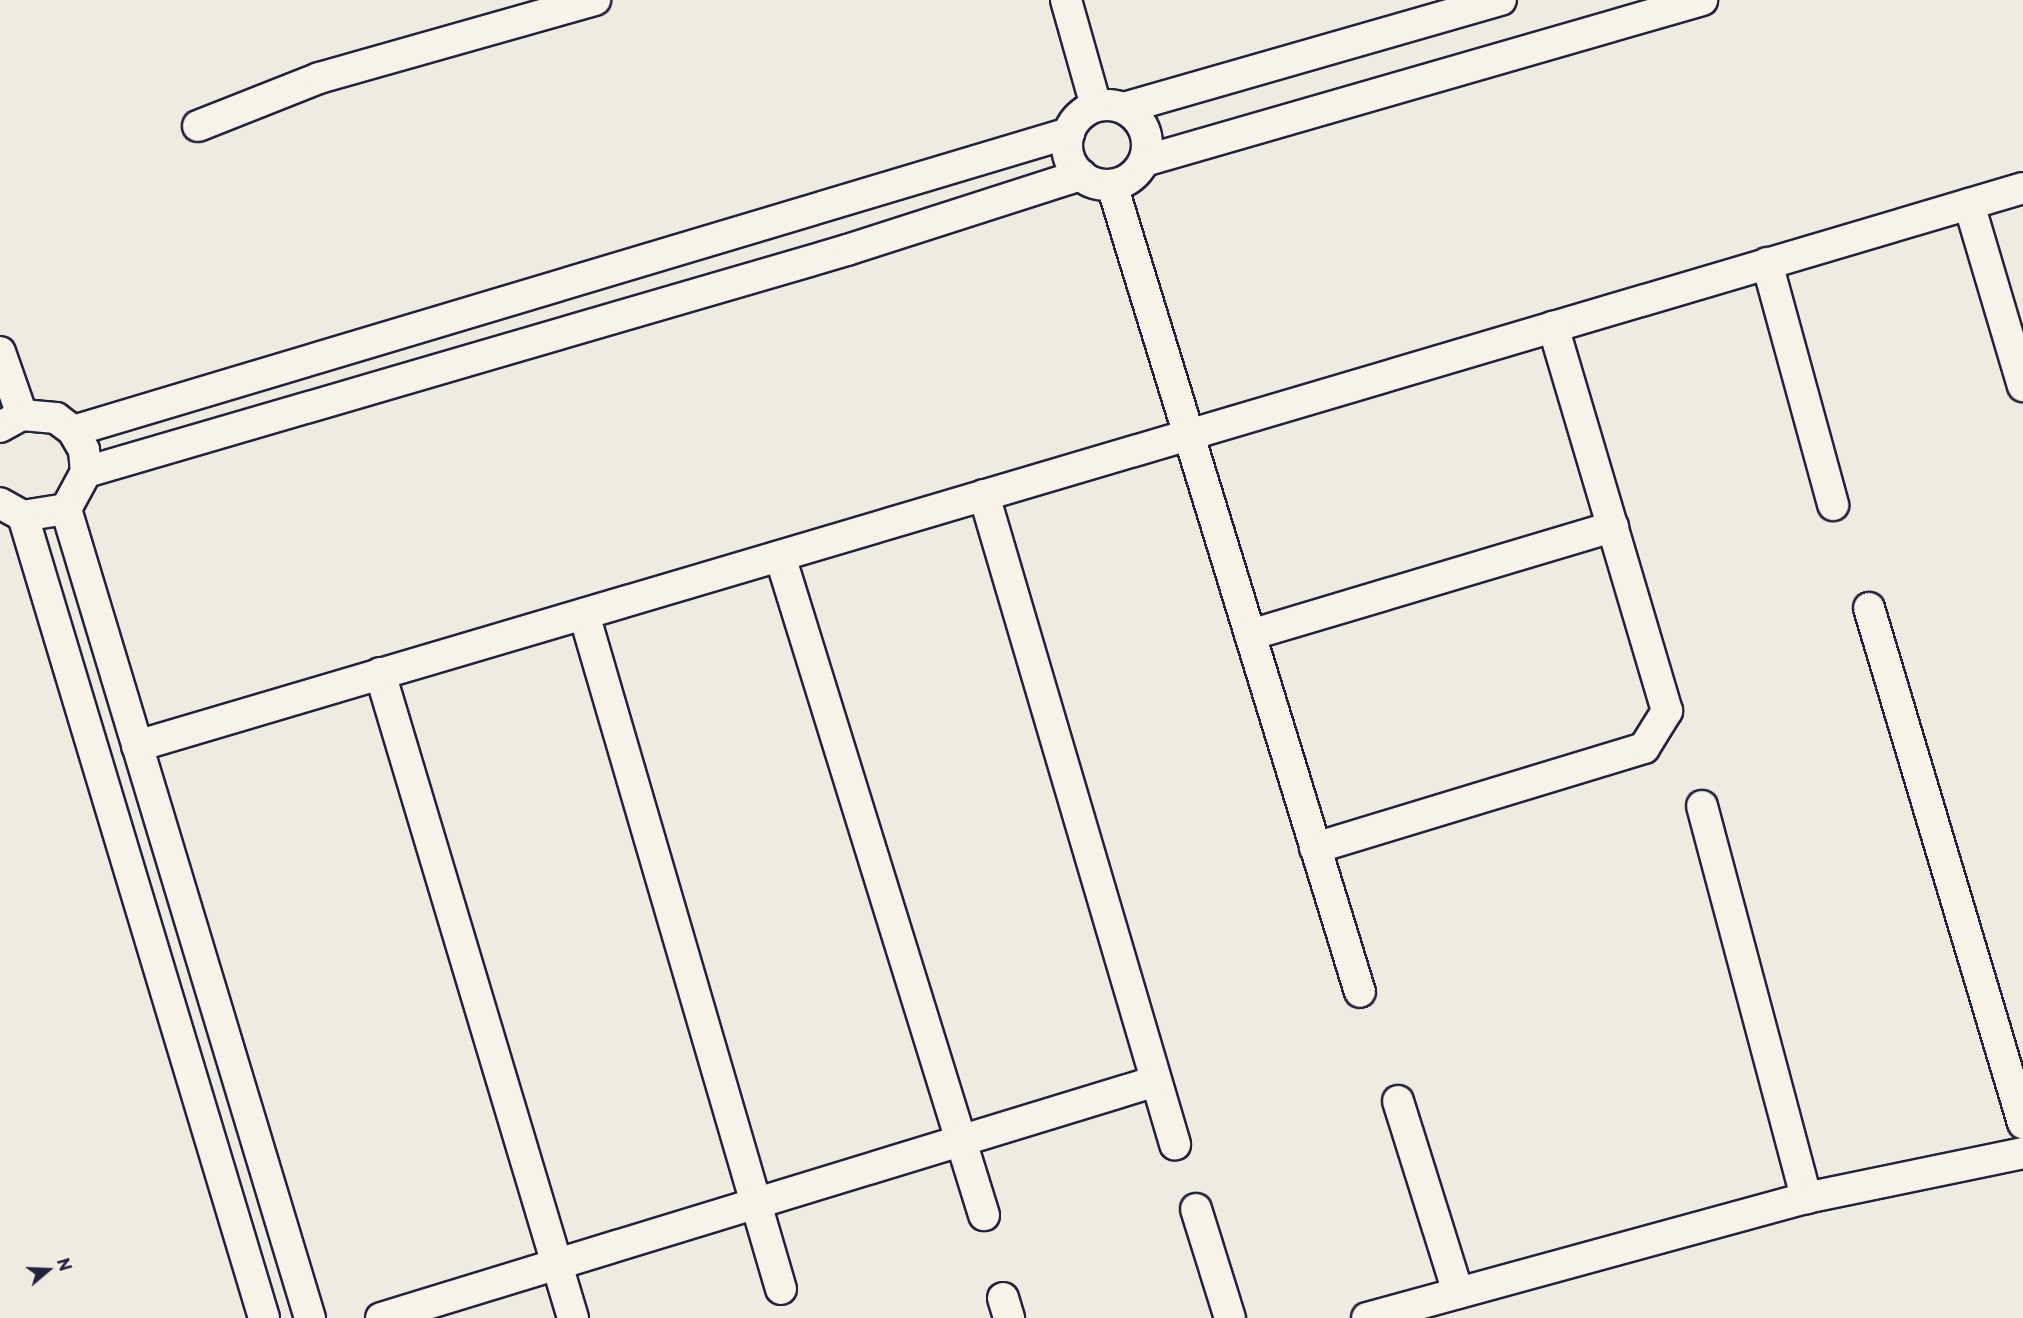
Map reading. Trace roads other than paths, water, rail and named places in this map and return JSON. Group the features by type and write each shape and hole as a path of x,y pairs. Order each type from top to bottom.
{"street":[{"path":"198,126 319,78 595,0"},
{"path":"1066,0 1110,107 1145,130 1144,161"},
{"path":"1081,175 1067,148 1069,133 1084,112 1110,107 1501,0"},
{"path":"86,471 847,250 1081,175 1112,185 1126,181 1144,161 1702,0"},
{"path":"73,431 1069,133"},
{"path":"1112,185 1360,992"},
{"path":"137,746 2023,188"},
{"path":"1969,204 2023,386"},
{"path":"1767,263 1833,505"},
{"path":"1316,848 1644,748 1667,711 1553,327"},
{"path":"0,351 11,421 56,418 73,431 84,450 86,471 66,509 310,1318"},
{"path":"984,495 1175,1144"},
{"path":"66,509 11,510 264,1318"},
{"path":"1250,635 1613,527"},
{"path":"780,556 984,1215"},
{"path":"1869,608 2023,1123"},
{"path":"584,614 781,1288"},
{"path":"380,673 573,1318"},
{"path":"1702,806 1806,1198"},
{"path":"381,1318 1156,1081"},
{"path":"1398,1101 1458,1293"},
{"path":"1367,1318 1806,1198 2023,1153"},
{"path":"1197,1209 1230,1318"}]}
